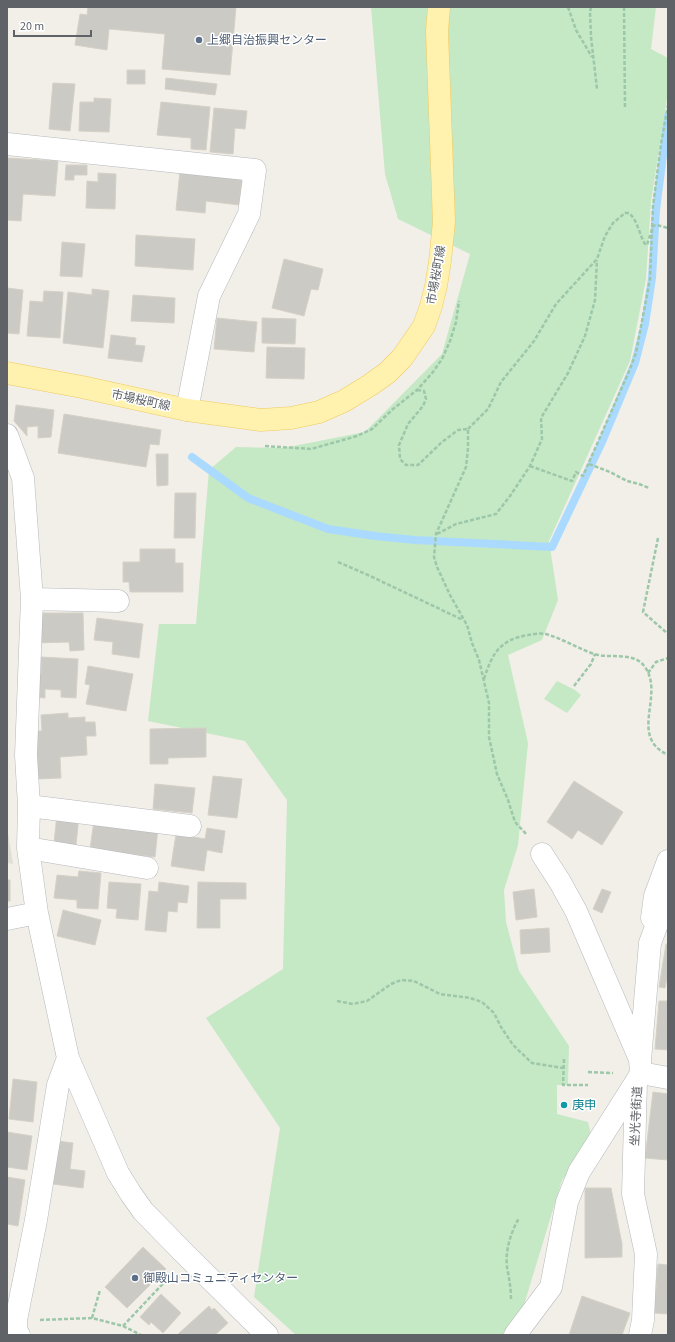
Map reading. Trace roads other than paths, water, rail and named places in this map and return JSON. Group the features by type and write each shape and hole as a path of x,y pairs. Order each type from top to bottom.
{"main road":[{"name":"市場桜町線","path":"7,373 82,387 187,410 261,420 291,418 319,412 344,401 387,373 402,358 424,326 436,286 444,222 437,31 439,7"}],"street":[{"path":"7,144 255,170 249,214 209,296 187,410"},
{"path":"7,435 22,478 32,599 26,754 29,806 28,848 36,913 68,1058 118,1172 131,1194 144,1211 184,1253 268,1335"},
{"path":"32,599 118,601"},
{"path":"29,806 190,826"},
{"path":"28,848 147,868"},
{"path":"542,854 576,911 639,1072"},
{"path":"650,943 655,896 668,861"},
{"name":"坐光寺街道","path":"640,1335 643,1320 646,1254 633,1194 639,1072 650,943 663,908 668,900"},
{"path":"7,919 36,913"},
{"path":"14,1324 36,1220 58,1086 68,1058"},
{"path":"639,1072 668,1078"},
{"path":"515,1335 551,1287 566,1202 580,1172 639,1072"}],"waterway":[{"path":"192,457 248,498 328,529 415,540 552,547 602,442 635,363 645,324 652,278 656,210 668,116"}],"place":[{"name":"上郷自治振興センター","path":"199,40"},
{"name":"庚申","path":"564,1105"},
{"name":"御殿山コミュニティセンター","path":"135,1278"}]}
